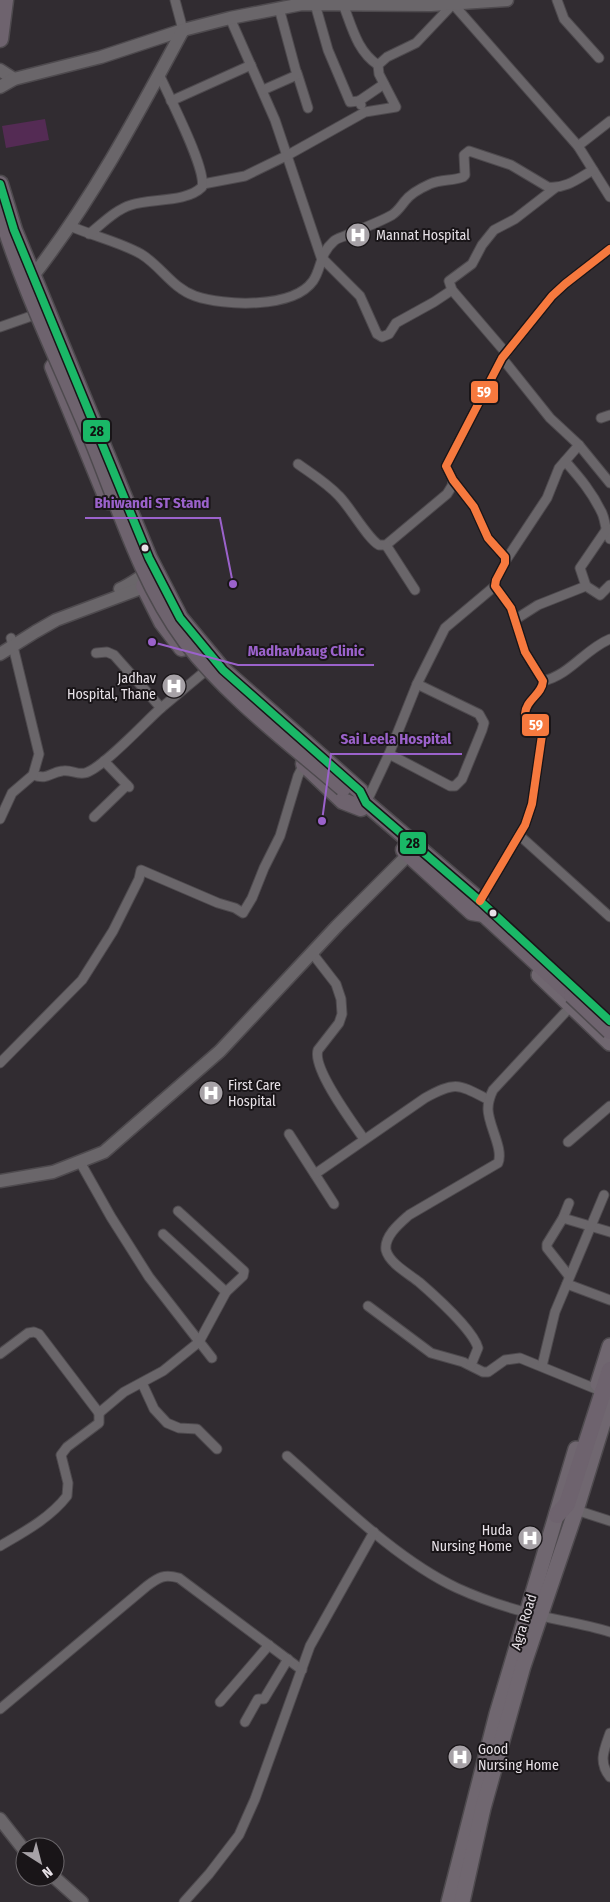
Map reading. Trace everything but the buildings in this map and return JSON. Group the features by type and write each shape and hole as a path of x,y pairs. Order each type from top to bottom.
{"highway":[{"path":"0,39 5,0"},
{"path":"0,184 14,230 48,311 149,578 162,622 203,673 223,693 264,718 360,791 356,799"},
{"path":"0,210 33,302 139,556 170,619 188,643 226,686 480,909 610,1031"},
{"path":"0,237 21,291 149,578 222,670 304,764 343,801 356,799"},
{"path":"568,1509 610,1370"}],"main road":[{"path":"480,909 576,1000 610,1043"},
{"path":"576,1000 610,1021"},
{"name":"Agra Road","path":"568,1509 565,1483 610,1346"},
{"name":"Agra Road","path":"449,1902 497,1714 568,1509 610,1400"},
{"name":"Agra Road","path":"462,1902 483,1808 523,1666 533,1614"}],"street":[{"path":"21,291 70,226 110,163 183,30 175,0"},
{"path":"0,86 14,80 101,57 183,30 230,18 306,3 429,2 453,4 505,0"},
{"path":"557,0 564,19 599,58"},
{"path":"306,3 350,102 359,101 384,84"},
{"path":"89,234 125,207 171,199 197,191 203,184 245,176 288,155 365,112 396,107 379,74 378,65 369,59 359,47 343,4"},
{"path":"378,65 387,57 416,43 453,4"},
{"path":"453,4 578,146 610,197"},
{"path":"279,8 308,108"},
{"path":"230,18 263,90 288,155 321,257 360,296 374,329 382,338 390,334 396,323 452,290"},
{"path":"171,101 251,65"},
{"path":"0,70 14,80"},
{"path":"263,90 295,77 297,72"},
{"path":"159,74 193,150 203,184"},
{"path":"359,101 365,112"},
{"path":"578,146 610,121"},
{"path":"70,226 140,254 152,262 185,292 208,300 272,302 304,291 313,281 321,257 334,240 393,214 414,193 423,187 441,180 463,177 465,175 464,155 469,152 511,165 542,184 555,188"},
{"path":"593,170 567,185 555,188 521,215 494,230 488,236 472,264 450,281 452,290 550,418 579,445 610,483"},
{"path":"506,560 488,538 474,507 453,480 446,466 504,356 552,296 610,249"},
{"path":"0,327 48,311"},
{"path":"356,799 389,754 417,684 445,628 495,586 506,560 547,498 555,474 579,445"},
{"path":"565,461 590,490 602,514 610,539"},
{"path":"298,464 338,495 375,543 379,545 386,545 447,494 453,480"},
{"path":"602,514 610,508"},
{"path":"606,530 580,568 586,586 600,595 610,585"},
{"path":"386,545 415,590"},
{"path":"0,646 149,578"},
{"path":"480,909 529,817 542,735 540,729 526,714 526,708 540,692 543,681 525,652 511,608 495,586"},
{"path":"516,619 538,604 586,586"},
{"path":"543,681 554,679 594,647 610,639"},
{"path":"0,654 12,641"},
{"path":"0,819 12,794 33,775 39,754 12,641"},
{"path":"96,653 107,652 114,655 161,708"},
{"path":"33,775 44,778 67,770 85,773 104,761 161,708 203,673"},
{"path":"389,754 450,786 455,786 462,779 476,746 484,723 479,714 417,684"},
{"path":"94,817 128,786 104,761"},
{"path":"0,1063 82,980 113,931 139,879 141,870 148,871 218,903 235,908 242,914 252,898 280,836 294,787 304,764"},
{"path":"519,835 610,917"},
{"path":"0,1181 53,1172 104,1152 220,1051 312,953 413,851"},
{"path":"312,953 336,984 341,999 342,1014 339,1023 318,1050 318,1061 333,1092 364,1139"},
{"path":"471,1365 478,1348 473,1337 439,1300 394,1262 386,1250 387,1244 390,1235 397,1225 409,1215 422,1206 495,1167 500,1154 488,1110 493,1090 576,1000"},
{"path":"315,1174 424,1098 443,1088 459,1086 489,1100"},
{"path":"568,1142 610,1106"},
{"path":"289,1134 334,1204"},
{"path":"80,1162 144,1270 212,1358"},
{"path":"542,1366 551,1325 604,1195"},
{"path":"569,1203 563,1218 549,1239 547,1248 568,1280 610,1300"},
{"path":"99,1413 124,1392 163,1371 199,1342 226,1292 244,1276 244,1271 178,1211"},
{"path":"563,1218 610,1232"},
{"path":"163,1234 226,1292"},
{"path":"368,1306 431,1353 471,1365 483,1372 488,1372 505,1360 520,1358 596,1389"},
{"path":"0,1354 28,1333 34,1332 39,1334 99,1413 100,1423 67,1447 61,1455 68,1482 68,1496 34,1525 0,1546"},
{"path":"142,1383 154,1409 167,1423 179,1428 197,1430 216,1449"},
{"path":"287,1456 374,1532 413,1563 456,1588 533,1614 584,1624 610,1632"},
{"path":"568,1509 610,1521"},
{"path":"184,1902 220,1861 239,1835 255,1799 310,1646 320,1625 374,1532"},
{"path":"0,1709 147,1586 156,1579 167,1575 179,1578 302,1670"},
{"path":"220,1702 269,1645"},
{"path":"245,1722 258,1699 264,1699 288,1659"},
{"path":"610,1733 602,1755 602,1764 610,1777"},
{"path":"0,1820 15,1839"},
{"path":"65,1887 82,1902"}],"shaded area":[{"path":"45,119 49,140 6,148 2,126"}],"transit line":[{"name":"28","path":"0,184 14,230 149,558 180,618 223,670 360,791 366,803 480,901 610,1021"},
{"name":"59","path":"480,901 525,825 532,804 542,735 540,729 525,714 528,704 540,690 543,681 525,652 511,608 495,586 505,563 505,557 488,538 474,507 453,480 446,466 502,358 552,296 610,249"}],"place":[{"name":"Mannat Hospital","path":"358,235"},
{"name":"Bhiwandi ST Stand","path":"233,584"},
{"name":"Madhavbaug Clinic","path":"152,642"},
{"name":"Jadhav Hospital, Thane","path":"174,686"},
{"name":"Sai Leela Hospital","path":"322,821"},
{"name":"First Care Hospital","path":"211,1093"},
{"name":"Huda Nursing Home","path":"530,1538"},
{"name":"Good Nursing Home","path":"460,1757"}]}
